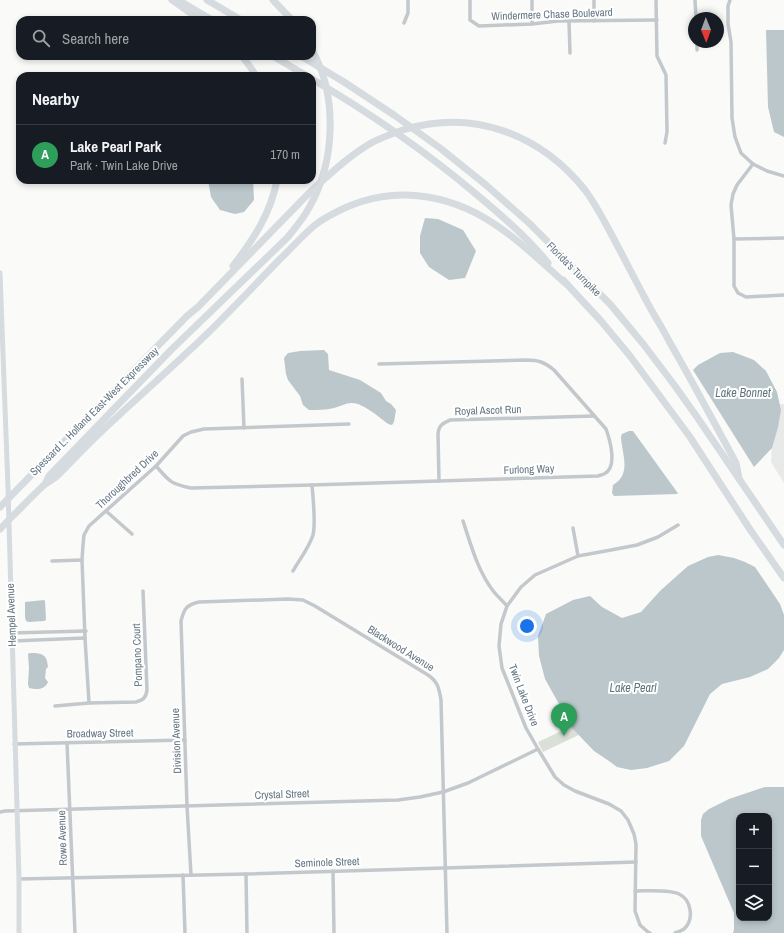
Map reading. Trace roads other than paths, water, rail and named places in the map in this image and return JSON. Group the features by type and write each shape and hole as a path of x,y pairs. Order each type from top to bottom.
{"highway":[{"path":"172,0 194,16"},
{"path":"178,0 205,16"},
{"path":"207,0 233,16"},
{"path":"273,0 288,16"},
{"path":"245,60 254,72"},
{"path":"280,60 300,72"},
{"name":"Florida's Turnpike","path":"308,60 394,115 440,148 486,185 529,223 610,304 644,345 697,417 784,546"},
{"path":"45,484 49,476 171,350 287,238 300,223 318,191 324,174 330,135 330,112 327,94 316,60"},
{"name":"Florida's Turnpike","path":"316,81 338,94 416,146 459,179 494,209 535,248 565,283 601,321 630,356 690,437 751,531 784,578"},
{"path":"187,316 198,307 312,190 352,156 372,142 392,133 436,122 477,123 499,128 539,147 557,160 586,191 599,212 736,462 739,478"},
{"path":"187,316 194,306 228,272 252,239 264,219 272,201 276,184"},
{"path":"45,484 54,478 201,339 297,242 317,224 336,212 358,202 382,196 406,195 430,197 452,203 478,213 499,226 519,242 565,283"},
{"name":"Spessard L. Holland East-West Expressway","path":"0,507 187,316"},
{"name":"Spessard L. Holland East-West Expressway","path":"0,529 45,484"}],"street":[{"path":"404,23 408,13 408,0"},
{"name":"Windermere Chase Boulevard","path":"470,0 470,20 479,26 532,24 558,21 656,20"},
{"path":"532,0 532,24"},
{"path":"594,0 594,21"},
{"path":"656,0 657,56 666,75 667,132 665,143"},
{"path":"695,0 696,12"},
{"path":"730,0 728,6 728,24 731,42 732,118 734,137 741,152 753,164 767,171 784,176"},
{"path":"569,21 570,53"},
{"path":"753,164 737,185 733,194 731,205 734,239 734,286 738,293 746,296 784,295"},
{"path":"734,239 784,238"},
{"name":"Hempel Avenue","path":"0,273 8,488 14,744 19,879 19,933"},
{"name":"Furlong Way","path":"156,466 168,480 177,485 191,488 598,476 605,474 610,469 612,462 610,440 606,429 554,370 538,360 379,364"},
{"path":"242,379 244,428"},
{"name":"Royal Ascot Run","path":"439,481 439,428 450,420 594,416"},
{"name":"Thoroughbred Drive","path":"89,703 82,560 84,535 89,526 156,466 183,436 191,432 204,429 349,424"},
{"path":"292,571 308,546 313,535 312,485"},
{"path":"106,511 132,534"},
{"path":"463,520 476,559 494,591 507,606"},
{"name":"Twin Lake Drive","path":"650,933 640,925 635,911 636,844 634,834 628,820 621,811 609,804 564,786 555,777 526,728 502,668 499,646 501,624 507,606 521,587 535,575 578,556 637,545 658,537 678,526"},
{"path":"573,528 578,556"},
{"path":"52,560 82,560"},
{"name":"Pompano Court","path":"55,706 89,703 136,702 142,700 146,695 143,591"},
{"name":"Blackwood Avenue","path":"186,608 192,604 200,602 288,599 303,600 435,680 440,692 441,700 447,933"},
{"name":"Division Avenue","path":"186,608 181,621 191,875"},
{"path":"11,634 86,631"},
{"path":"12,641 85,638"},
{"name":"Broadway Street","path":"14,744 185,740"},
{"name":"Rowe Avenue","path":"67,743 75,933"},
{"name":"Crystal Street","path":"0,812 16,810 398,800 443,792 468,783 538,749"},
{"path":"0,809 5,811"},
{"name":"Seminole Street","path":"19,879 246,874 636,862"},
{"path":"333,871 334,933"},
{"path":"246,874 247,933"},
{"path":"183,875 185,933"},
{"path":"635,891 667,891 679,893 686,899 690,906 691,912 689,922 683,930 675,933"}],"water":[{"path":"766,30 784,30 784,137 774,132 768,107"},
{"path":"209,184 253,184 254,200 244,212 235,214 220,210 211,197"},
{"path":"425,218 438,219 463,230 476,251 465,278 449,280 429,267 420,253 420,236"},
{"path":"324,350 328,354 329,370 360,380 381,393 386,401 391,404 396,410 392,425 387,423 372,411 354,403 348,403 325,410 309,410 303,405 300,396 288,380 284,358 288,353"},
{"name":"Lake Bonnet","path":"733,352 754,360 766,371 777,392 781,410 772,448 754,467 693,370 698,365 720,353"},
{"path":"633,431 678,493 677,494 614,496 612,493 613,485 619,481 624,470 621,437 622,434"},
{"name":"Lake Pearl","path":"718,555 734,558 755,567 780,604 784,615 784,650 779,658 768,669 750,677 722,684 710,694 684,746 669,761 647,768 631,770 617,767 594,751 573,729 545,679 539,656 538,636 546,614 573,600 590,596 602,607 622,618 641,612 660,591 688,566 708,557"},
{"path":"44,600 46,620 26,621 25,602"},
{"path":"28,654 41,654 46,659 48,667 46,669 45,678 48,682 45,687 40,689 29,688"},
{"path":"765,787 784,787 784,933 733,933 734,913 701,836 701,820 703,814 709,809 729,799"}],"place":[{"name":"Lake Pearl Park","path":"564,736"}]}
